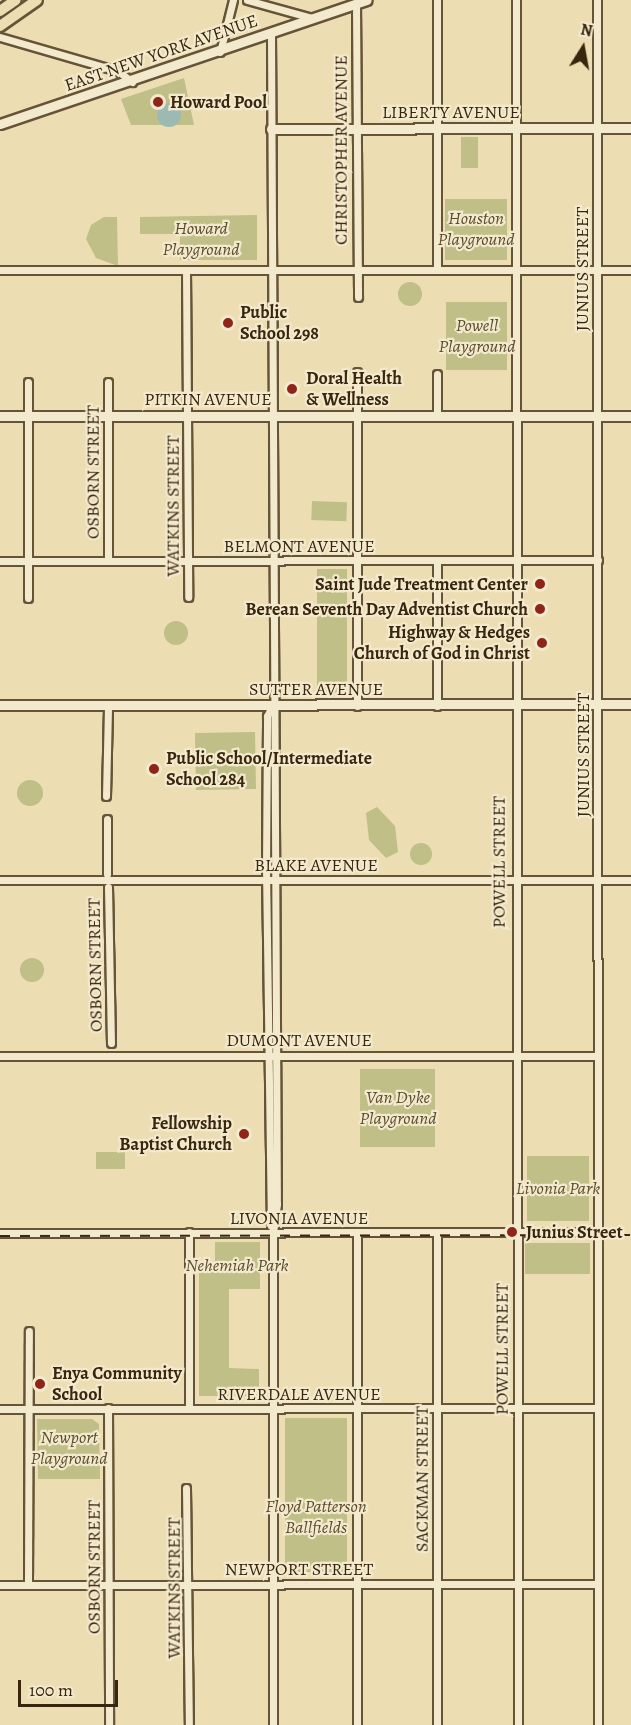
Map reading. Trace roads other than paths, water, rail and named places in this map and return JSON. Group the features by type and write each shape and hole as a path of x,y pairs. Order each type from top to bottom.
{"main road":[{"path":"0,11 16,0"},
{"path":"0,26 38,0"}],"street":[{"path":"220,52 233,0"},
{"path":"247,0 312,18"},
{"name":"EAST NEW YORK AVENUE","path":"0,124 132,82 367,0"},
{"path":"437,0 437,270"},
{"name":"POWELL STREET","path":"516,0 514,1056 517,1233 518,1725"},
{"name":"JUNIUS STREET","path":"597,0 598,1725"},
{"name":"CHRISTOPHER AVENUE","path":"356,4 356,270 358,297"},
{"path":"271,33 272,706 277,1054 273,1233 273,1725"},
{"path":"0,37 118,70 132,82"},
{"name":"LIBERTY AVENUE","path":"271,129 631,128"},
{"path":"0,270 631,270"},
{"name":"WATKINS STREET","path":"186,270 188,597"},
{"path":"357,372 357,706"},
{"path":"437,374 437,415"},
{"path":"28,382 28,598"},
{"name":"OSBORN STREET","path":"108,382 108,561"},
{"name":"PITKIN AVENUE","path":"0,416 631,416"},
{"name":"BELMONT AVENUE","path":"0,561 598,560"},
{"path":"437,561 437,706"},
{"name":"SUTTER AVENUE","path":"0,705 631,704"},
{"path":"106,796 108,706"},
{"path":"272,706 267,716 267,1206 273,1233"},
{"name":"OSBORN STREET","path":"107,819 107,874"},
{"name":"BLAKE AVENUE","path":"0,880 631,880"},
{"name":"OSBORN STREET","path":"108,887 111,1044"},
{"name":"DUMONT AVENUE","path":"0,1056 267,1054 598,1056"},
{"path":"189,1232 189,1408"},
{"name":"LIVONIA AVENUE","path":"0,1233 597,1232"},
{"path":"357,1233 357,1725"},
{"name":"SACKMAN STREET","path":"437,1233 437,1725"},
{"path":"28,1585 29,1331"},
{"name":"RIVERDALE AVENUE","path":"0,1408 598,1408"},
{"name":"OSBORN STREET","path":"108,1408 109,1725"},
{"name":"WATKINS STREET","path":"186,1488 189,1725"},
{"name":"NEWPORT STREET","path":"0,1585 598,1584"}],"water":[{"path":"169,103 178,106 181,115 178,124 169,127 160,124 157,115 160,106"}],"railway":[{"path":"0,1236 631,1235"}],"place":[{"name":"Howard Pool","path":"158,102"},
{"name":"Public School 298","path":"228,323"},
{"name":"Doral Health & Wellness","path":"292,389"},
{"name":"Saint Jude Treatment Center","path":"540,584"},
{"name":"Berean Seventh Day Adventist Church","path":"540,609"},
{"name":"Highway & Hedges Church of God in Christ","path":"542,643"},
{"name":"Public School/Intermediate School 284","path":"154,769"},
{"name":"Fellowship Baptist Church","path":"244,1134"},
{"name":"Junius Street","path":"512,1232"},
{"name":"Enya Community School","path":"40,1384"}],"park label":[{"name":"Houston Playground","path":"476,229"},
{"name":"Howard Playground","path":"201,239"},
{"name":"Powell Playground","path":"477,336"},
{"name":"Van Dyke Playground","path":"398,1108"},
{"name":"Livonia Park","path":"558,1188"},
{"name":"Nehemiah Park","path":"237,1265"},
{"name":"Newport Playground","path":"69,1448"},
{"name":"Floyd Patterson Ballfields","path":"316,1517"}]}
